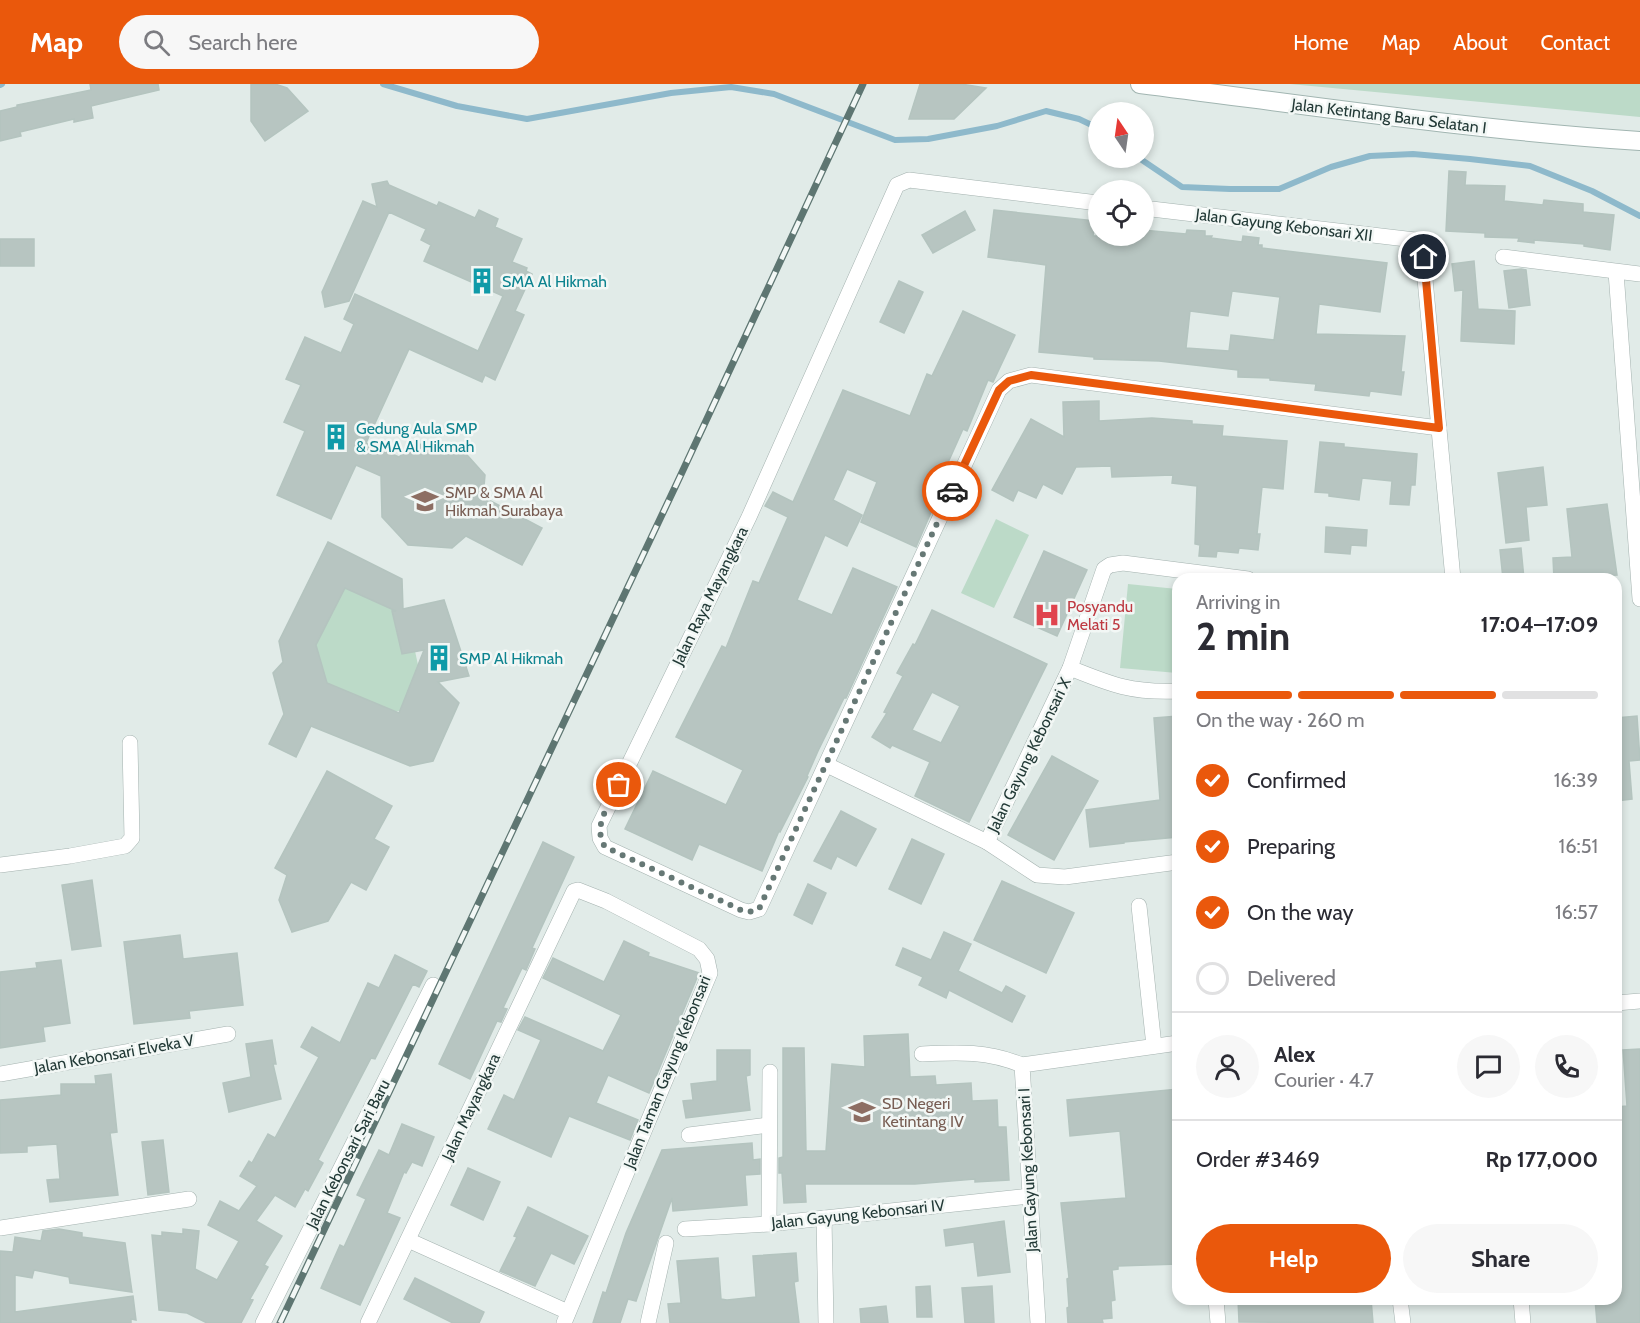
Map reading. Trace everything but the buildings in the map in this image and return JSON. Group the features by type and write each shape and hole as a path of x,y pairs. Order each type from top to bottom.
{"street":[{"name":"Jalan Ketintang Baru Selatan I","path":"1140,84 1453,125 1559,136 1640,141"},
{"name":"Jalan Raya Mayangkara","path":"827,765 759,909 749,912 741,910 605,847 600,838 599,826 749,517 894,190 900,182 909,180 1088,201"},
{"name":"Jalan Gayung Kebonsari XII","path":"1154,209 1415,240 1422,248 1439,428"},
{"path":"1503,257 1640,274"},
{"path":"1616,272 1636,484 1640,600"},
{"path":"827,765 999,390 1009,381 1031,375 1439,428 1452,573"},
{"name":"Jalan Gayung Kebonsari X","path":"987,842 1071,668 1104,569 1123,563 1201,573"},
{"name":"Jalan Gayung Kebonsari X","path":"1071,668 1113,686 1155,692 1172,691"},
{"path":"0,865 125,846 132,838 130,743"},
{"name":"Jalan Gayung Kebonsari X","path":"827,765 987,842 1037,875 1052,878 1172,863"},
{"name":"Jalan Mayangkara","path":"368,1323 574,891"},
{"name":"Jalan Taman Gayung Kebonsari","path":"566,1317 710,973 707,959 699,949 606,902 582,891 574,891"},
{"path":"1139,906 1154,1046"},
{"name":"Jalan Kebonsari Sari Baru","path":"263,1323 433,985"},
{"path":"1622,1002 1640,1001"},
{"name":"Jalan Kebonsari Elveka V","path":"0,1074 228,1034"},
{"name":"Jalan Gayung Kebonsari I","path":"1038,1323 1022,1065 1172,1044"},
{"path":"922,1053 967,1052 1001,1056 1022,1065"},
{"path":"769,1224 770,1072"},
{"path":"689,1135 769,1125"},
{"name":"Jalan Gayung Kebonsari IV","path":"685,1229 769,1224 1030,1196"},
{"path":"0,1228 189,1199"},
{"path":"824,1218 826,1323"},
{"path":"408,1240 566,1317"},
{"path":"648,1323 666,1243"},
{"path":"1216,1305 1218,1323"},
{"path":"1401,1305 1403,1323"},
{"path":"1522,1305 1523,1323"}],"green space":[{"path":"1290,84 1640,84 1640,117"},
{"path":"996,519 1029,535 994,608 961,593"},
{"path":"1128,584 1172,588 1172,673 1120,668"},
{"path":"345,588 401,613 395,625 402,653 415,651 418,665 400,711 393,711 327,683 316,645"}],"waterway":[{"path":"383,84 457,106 527,119 671,93 731,87 774,94 895,140 928,139 997,126 1046,111 1088,123"},
{"path":"1154,168 1182,187 1279,189 1331,167 1370,156 1413,154 1470,159 1530,166 1592,191 1640,216"}],"railway":[{"path":"280,1323 863,84"}],"way so far":[{"path":"619,785 599,826 600,838 605,847 741,910 749,912 759,909 952,491"}],"place":[{"name":"SMA Al Hikmah","path":"482,281"},
{"name":"Gedung Aula SMP & SMA Al Hikmah","path":"336,437"},
{"name":"SMP & SMA Al Hikmah Surabaya","path":"425,501"},
{"name":"Posyandu Melati 5","path":"1047,615"},
{"name":"SMP Al Hikmah","path":"439,658"},
{"name":"SD Negeri Ketintang IV","path":"862,1112"}],"route":[{"path":"952,491 999,390 1009,381 1031,375 1439,428 1424,257"}]}
